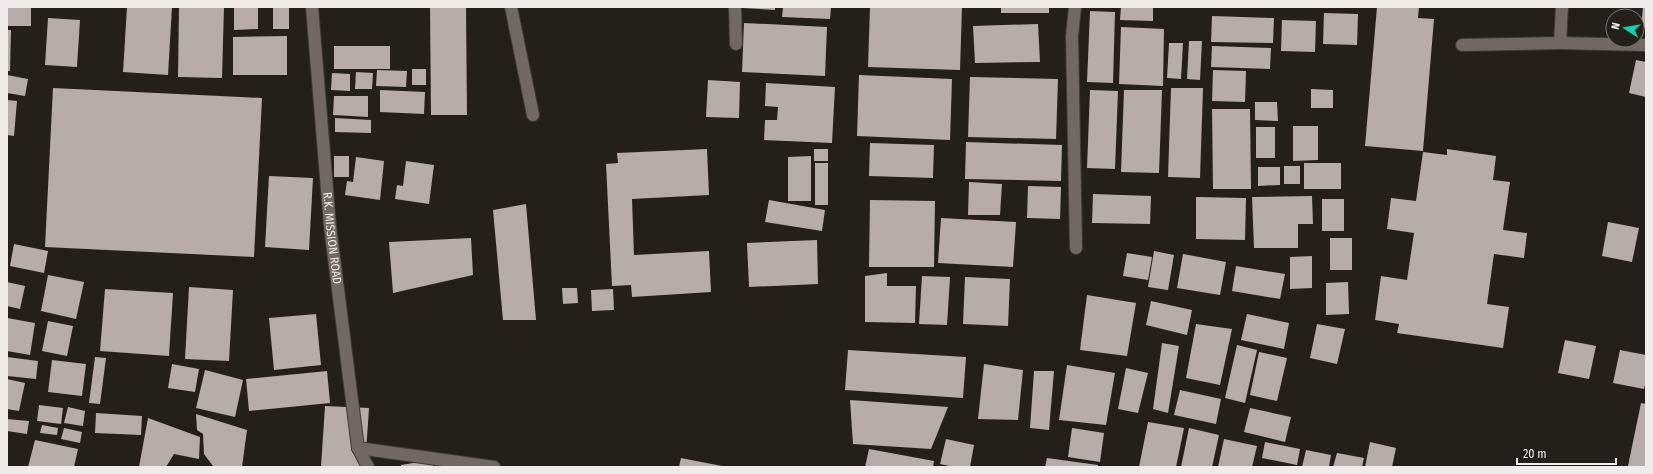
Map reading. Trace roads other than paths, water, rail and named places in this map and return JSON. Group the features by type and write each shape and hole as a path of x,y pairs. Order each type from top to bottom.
{"street":[{"name":"R.K. MISSION ROAD","path":"312,7 330,226 358,448 368,467"},
{"path":"511,7 533,115"},
{"path":"735,7 736,44"},
{"path":"1075,7 1072,36 1076,248"},
{"path":"1560,43 1562,7"},
{"path":"1462,45 1560,43 1646,44"},
{"path":"358,448 494,467"}]}
